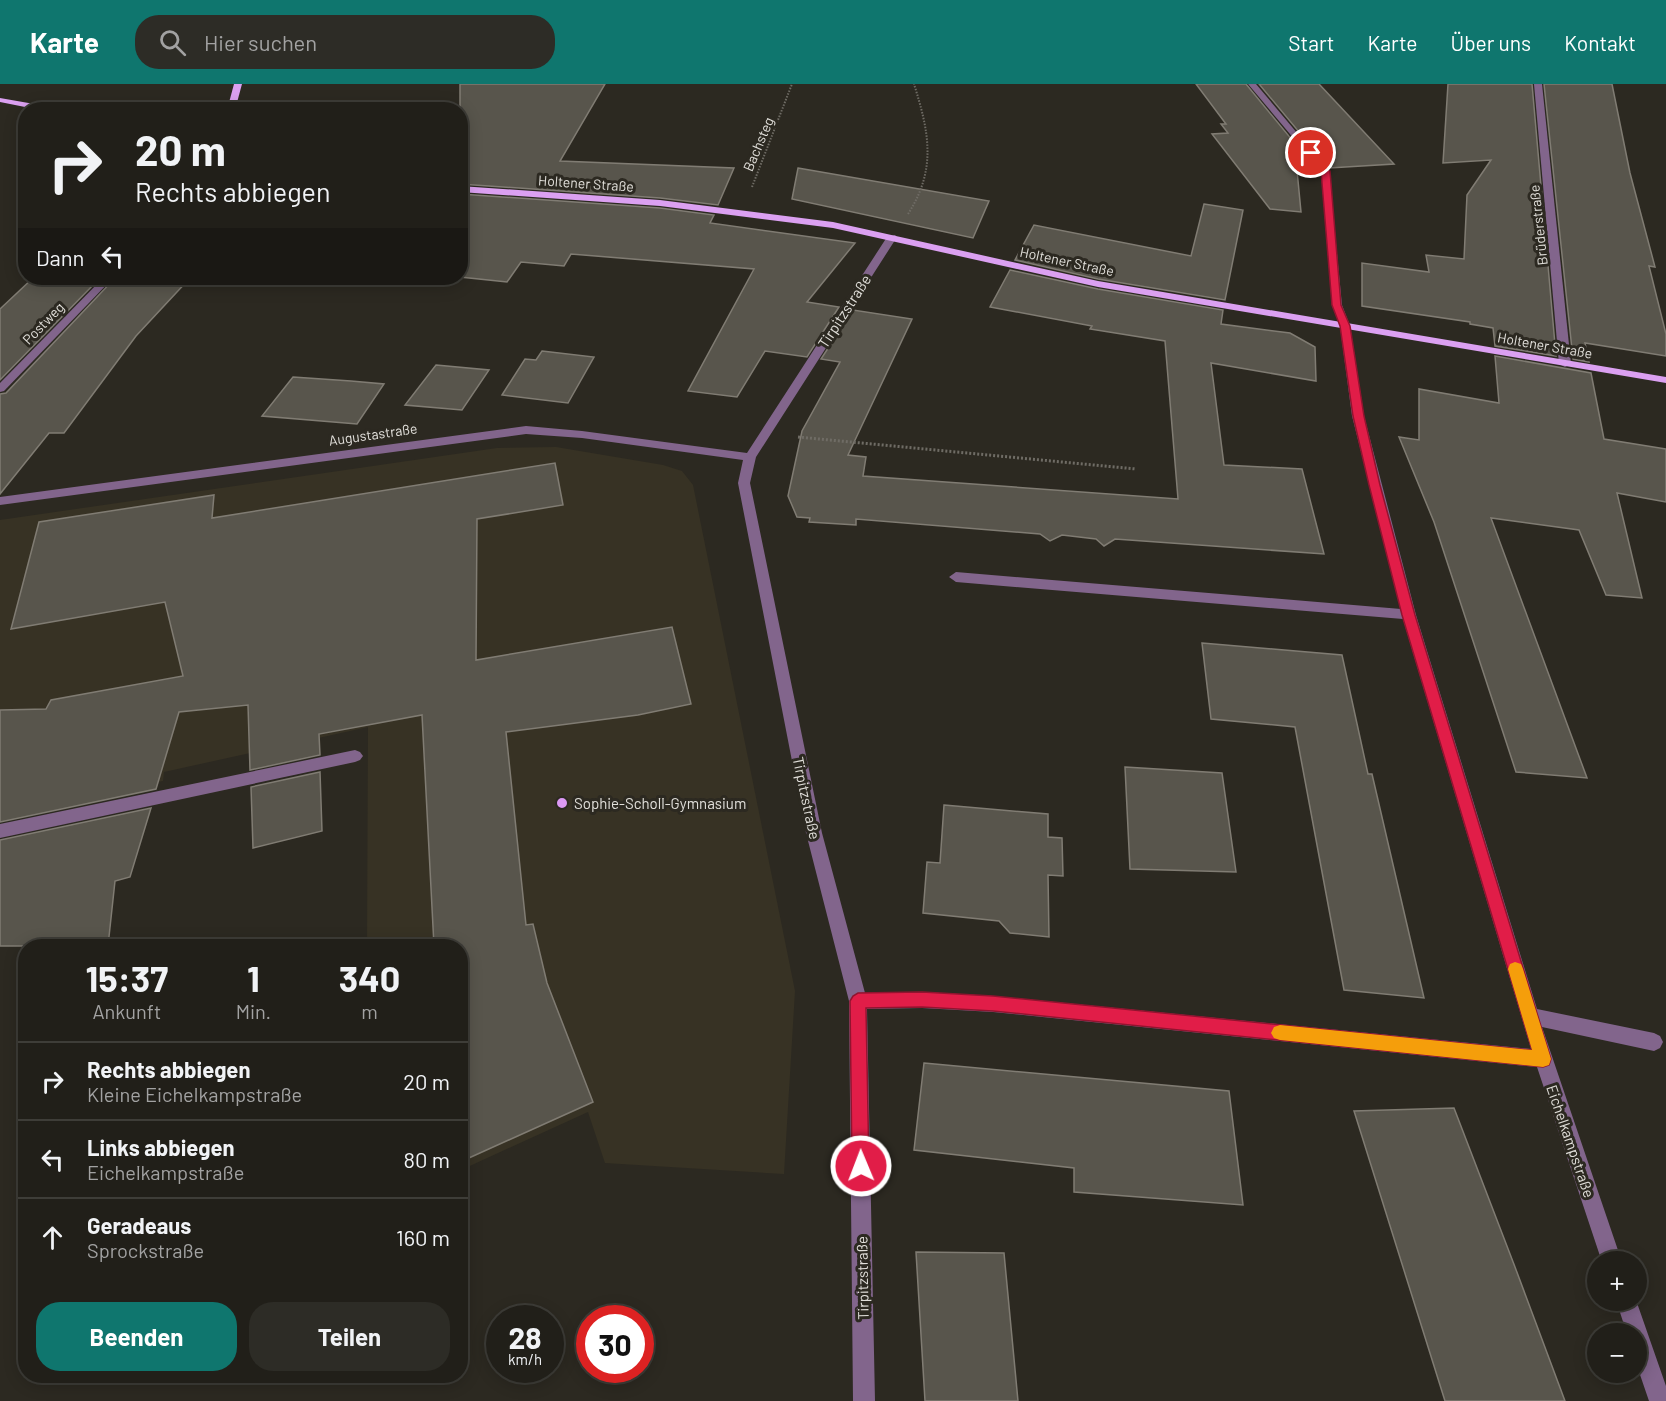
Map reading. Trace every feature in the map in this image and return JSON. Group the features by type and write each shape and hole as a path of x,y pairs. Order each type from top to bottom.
{"main road":[{"path":"233,102 238,84"},
{"path":"0,99 18,102"},
{"name":"Holtener Straße","path":"468,190 660,203 833,225 1098,284 1666,380"}],"street":[{"name":"Eichelkampstraße","path":"1252,84 1326,171 1337,305 1345,326 1358,416 1409,615 1543,1059 1608,1251"},
{"name":"Brüderstraße","path":"1538,84 1566,364"},
{"name":"Tirpitzstraße","path":"864,1401 858,1001 814,833 744,483 750,457 892,237"},
{"name":"Postweg","path":"0,390 101,285"},
{"name":"Augustastraße","path":"0,501 526,430 560,430 709,454 750,457"},
{"path":"956,577 1409,615"},
{"path":"0,831 355,756"},
{"path":"858,1001 922,1000 993,1004 1543,1059"},
{"path":"1530,1017 1654,1042"},
{"path":"1630,1311 1660,1401"}],"path":[{"name":"Bachsteg","path":"742,212 792,84"},
{"path":"892,237 915,204 927,174 930,143 914,84"},
{"path":"765,434 1136,469"}],"shaded area":[{"name":"Sophie-Scholl-Gymnasium","path":"556,447 663,465 682,471 693,485 795,991 784,1174 605,1163 588,1112 468,1167 468,939 367,939 368,727 164,772 163,781 0,811 0,520 497,448"}],"building":[{"path":"460,84 605,84 560,161 734,168 718,205 660,198 468,185 468,102 460,102"},
{"path":"1196,84 1246,84 1316,169 1297,170 1301,212 1270,209 1212,134 1228,133 1221,124 1226,124"},
{"path":"1259,84 1319,84 1394,164 1329,168"},
{"path":"1448,84 1532,84 1556,356 1495,346 1493,328 1470,324 1470,322 1362,306 1362,263 1429,272 1426,255 1464,259 1467,195 1491,160 1443,163"},
{"path":"1544,84 1612,84 1630,173 1655,267 1649,266 1666,334 1666,356 1585,343 1589,362 1573,359"},
{"path":"798,168 989,201 973,238 792,199"},
{"path":"468,195 660,208 714,215 710,223 855,243 807,302 839,307 807,357 765,351 737,397 688,391 754,269 571,254 564,266 521,262 507,282 468,278"},
{"path":"1204,204 1243,210 1225,300 1098,279 1015,260 1034,225 1191,256"},
{"path":"1010,270 1098,289 1223,310 1221,324 1290,333 1315,347 1316,381 1211,363 1224,465 1302,469 1324,554 1115,539 1104,546 1096,539 1062,535 1050,541 1040,534 856,519 856,525 809,522 810,518 797,517 788,496 802,431 840,362 821,359 853,310 912,319 848,455 866,457 863,476 1178,499 1165,341 1090,329 1092,326 990,307"},
{"path":"26,285 93,285 0,380 0,309"},
{"path":"108,285 183,285 136,336 64,433 49,433 0,494 0,394 6,393"},
{"path":"542,351 594,357 568,403 502,395 525,359 536,360"},
{"path":"1495,356 1591,373 1604,439 1666,449 1666,502 1617,493 1642,598 1606,595 1579,530 1491,518 1587,778 1516,772 1434,522 1399,437 1419,440 1419,389 1499,403"},
{"path":"436,365 489,370 462,410 405,405"},
{"path":"293,377 384,384 357,424 262,416"},
{"path":"555,463 563,505 477,519 476,660 672,627 691,704 638,715 506,732 526,925 533,924 547,983 593,1102 468,1158 468,939 434,939 422,715 319,734 320,755 250,770 248,705 179,712 156,789 0,822 0,710 46,709 51,700 183,676 165,602 11,629 39,522 214,495 212,518"},
{"path":"1202,643 1342,655 1368,774 1372,774 1424,998 1344,990 1295,727 1211,719"},
{"path":"1125,767 1222,773 1236,872 1130,869"},
{"path":"320,772 322,831 253,848 251,787"},
{"path":"944,805 1048,814 1048,837 1062,838 1063,876 1048,875 1049,937 1010,933 999,921 923,913 927,862 940,863"},
{"path":"151,808 130,877 115,881 109,939 18,939 18,946 0,946 0,840"},
{"path":"924,1063 1229,1091 1243,1205 1074,1192 1074,1168 914,1150"},
{"path":"1454,1108 1565,1401 1445,1401 1354,1111"},
{"path":"916,1252 1004,1253 1018,1401 925,1401"}],"slow traffic":[{"path":"1280,1033 1543,1059 1515,969"}],"place":[{"name":"Sophie-Scholl-Gymnasium","path":"562,803"}],"route":[{"path":"861,1166 858,1001 922,1000 993,1004 1543,1059 1409,615 1375,485 1358,416 1345,326 1337,305 1326,171 1311,153"}]}
